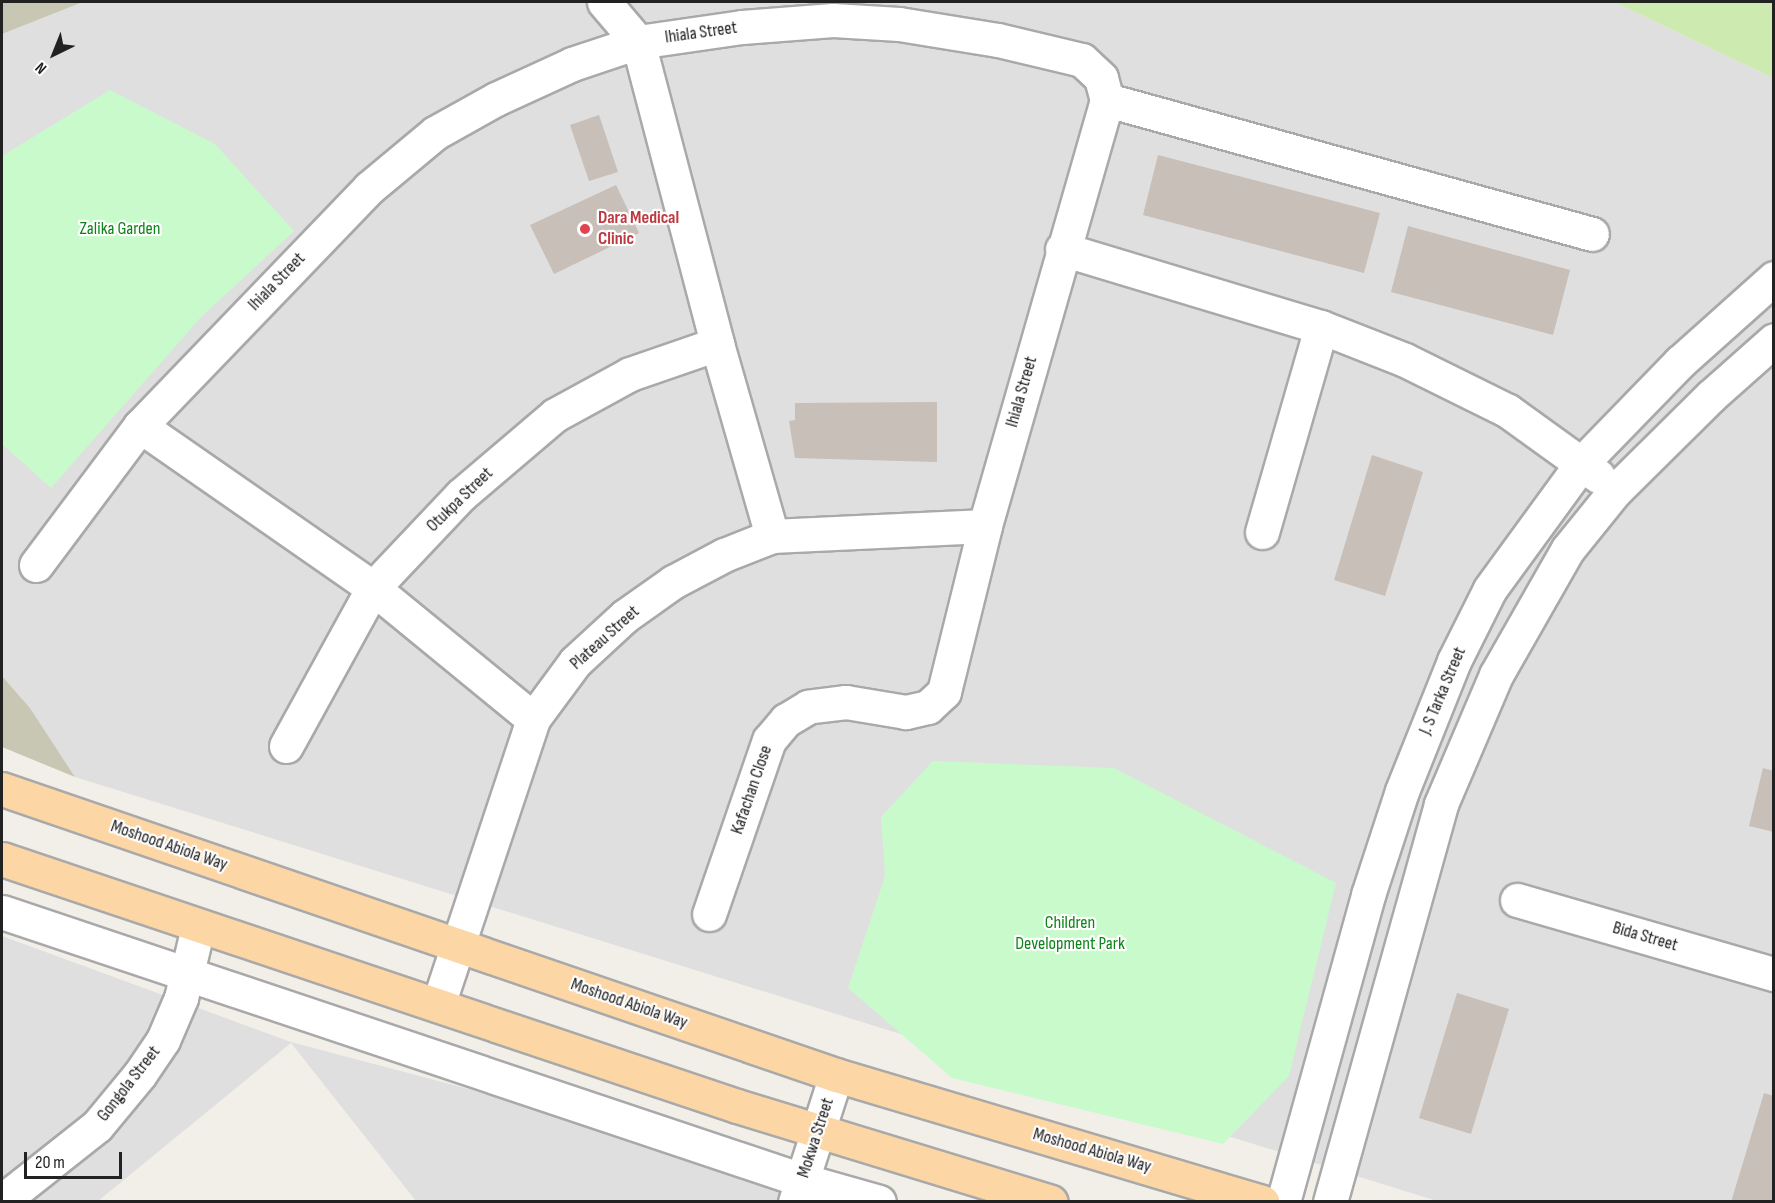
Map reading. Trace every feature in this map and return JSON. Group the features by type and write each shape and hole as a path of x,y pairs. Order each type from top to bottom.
{"main road":[{"name":"Moshood Abiola Way","path":"2,789 836,1075 1262,1202"},
{"path":"2,859 198,927 1008,1195 1051,1202"}],"street":[{"path":"604,2 638,42 717,345 772,536"},
{"name":"Ihiala Street","path":"36,566 140,426 369,188 435,133 496,99 572,64 638,42 742,27 822,21 899,24 998,40 1082,60 1101,78 1107,100 1062,249 985,526"},
{"path":"1107,100 1592,234"},
{"path":"1062,249 1322,327 1458,384 1508,411 1582,463 1615,491"},
{"name":"J. S Tarka Street","path":"1284,1202 1368,896 1402,791 1454,661 1490,589 1582,463 1680,362 1770,288"},
{"path":"1262,531 1322,327"},
{"path":"1330,1202 1441,804 1496,675 1530,610 1568,549 1615,491 1711,396 1773,340"},
{"name":"Otukpa Street","path":"286,746 373,588 461,495 555,416 630,374 717,345"},
{"path":"140,426 373,588 533,719"},
{"name":"Plateau Street","path":"438,1005 533,719 575,662 625,615 673,582 724,555 772,536 985,526"},
{"name":"Kafachan Close","path":"709,914 769,740 786,720 808,707 846,702 906,712 928,707 944,692 985,526"},
{"name":"Bida Street","path":"1517,900 1773,974"},
{"path":"2,912 799,1191 879,1202"},
{"name":"Gongola Street","path":"2,1201 97,1126 118,1104 163,1040 187,975 198,927"},
{"name":"Mokwa Street","path":"799,1191 836,1075"}],"shaded area":[{"path":"2,2 83,2 2,34"},
{"path":"83,2 1614,2 1773,78 1773,1201 1437,1201 75,777 30,708 2,676 2,34"},
{"path":"2,676 30,708 75,777 2,747"},
{"path":"2,936 291,1042 892,1201 416,1201 291,1043 98,1201 2,1201"}],"green space":[{"path":"1614,2 1773,2 1773,78"},
{"name":"Zalika Garden","path":"110,90 215,144 294,231 201,317 51,488 2,444 2,156"},
{"name":"Children Development Park","path":"933,761 1114,768 1336,883 1289,1076 1223,1144 952,1078 848,988 885,876 881,817"}],"building":[{"path":"599,115 618,172 589,181 570,125"},
{"path":"1158,155 1380,213 1364,273 1143,215"},
{"name":"Dara Medical Clinic","path":"616,185 639,233 554,274 530,225"},
{"path":"1408,226 1570,270 1553,335 1391,292"},
{"path":"937,402 937,462 795,458 789,421 795,420 795,403"},
{"path":"1372,455 1423,472 1385,596 1334,580"},
{"path":"1763,768 1774,771 1774,832 1749,826"},
{"path":"1457,993 1509,1009 1471,1134 1419,1118"},
{"path":"1764,1093 1774,1096 1774,1202 1731,1202"}],"place":[{"name":"Dara Medical Clinic","path":"585,229"}]}
